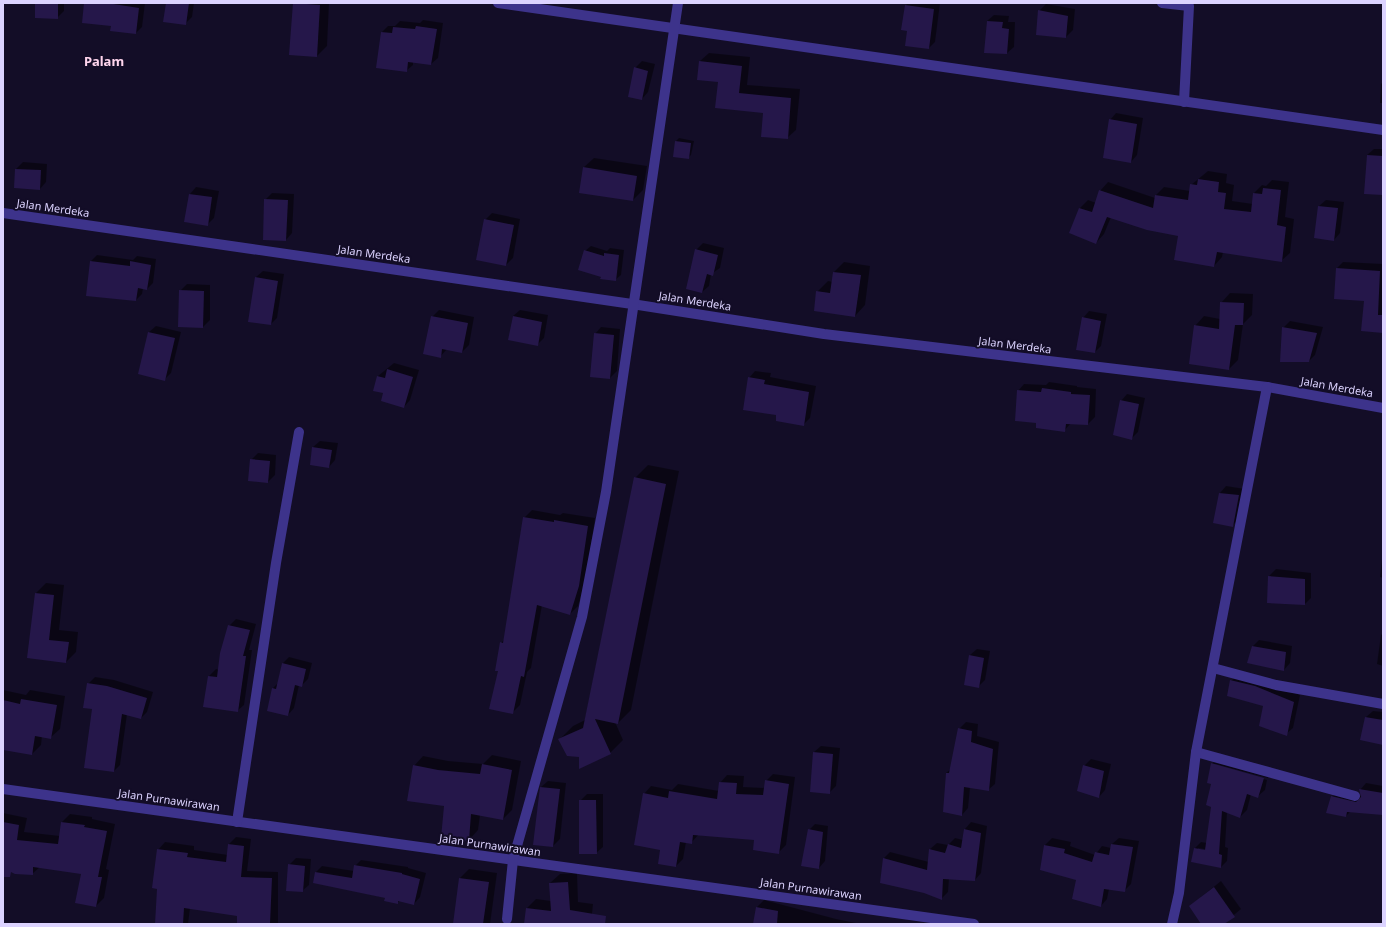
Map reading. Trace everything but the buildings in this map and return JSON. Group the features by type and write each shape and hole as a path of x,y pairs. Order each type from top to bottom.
{"street":[{"path":"498,3 674,30 1383,130"},
{"path":"507,919 513,860 582,617 606,492 632,304 678,3"},
{"path":"1162,3 1190,6 1184,102"},
{"name":"Jalan Merdeka","path":"3,213 632,304 824,334 1267,387 1383,408"},
{"path":"1172,924 1179,893 1196,752 1267,387"},
{"path":"237,822 276,563 299,432"},
{"path":"1213,668 1276,684 1383,704"},
{"path":"1196,752 1355,796"},
{"name":"Jalan Purnawirawan","path":"3,790 974,924"}],"district":[{"name":"Palam","path":"104,61"}]}
